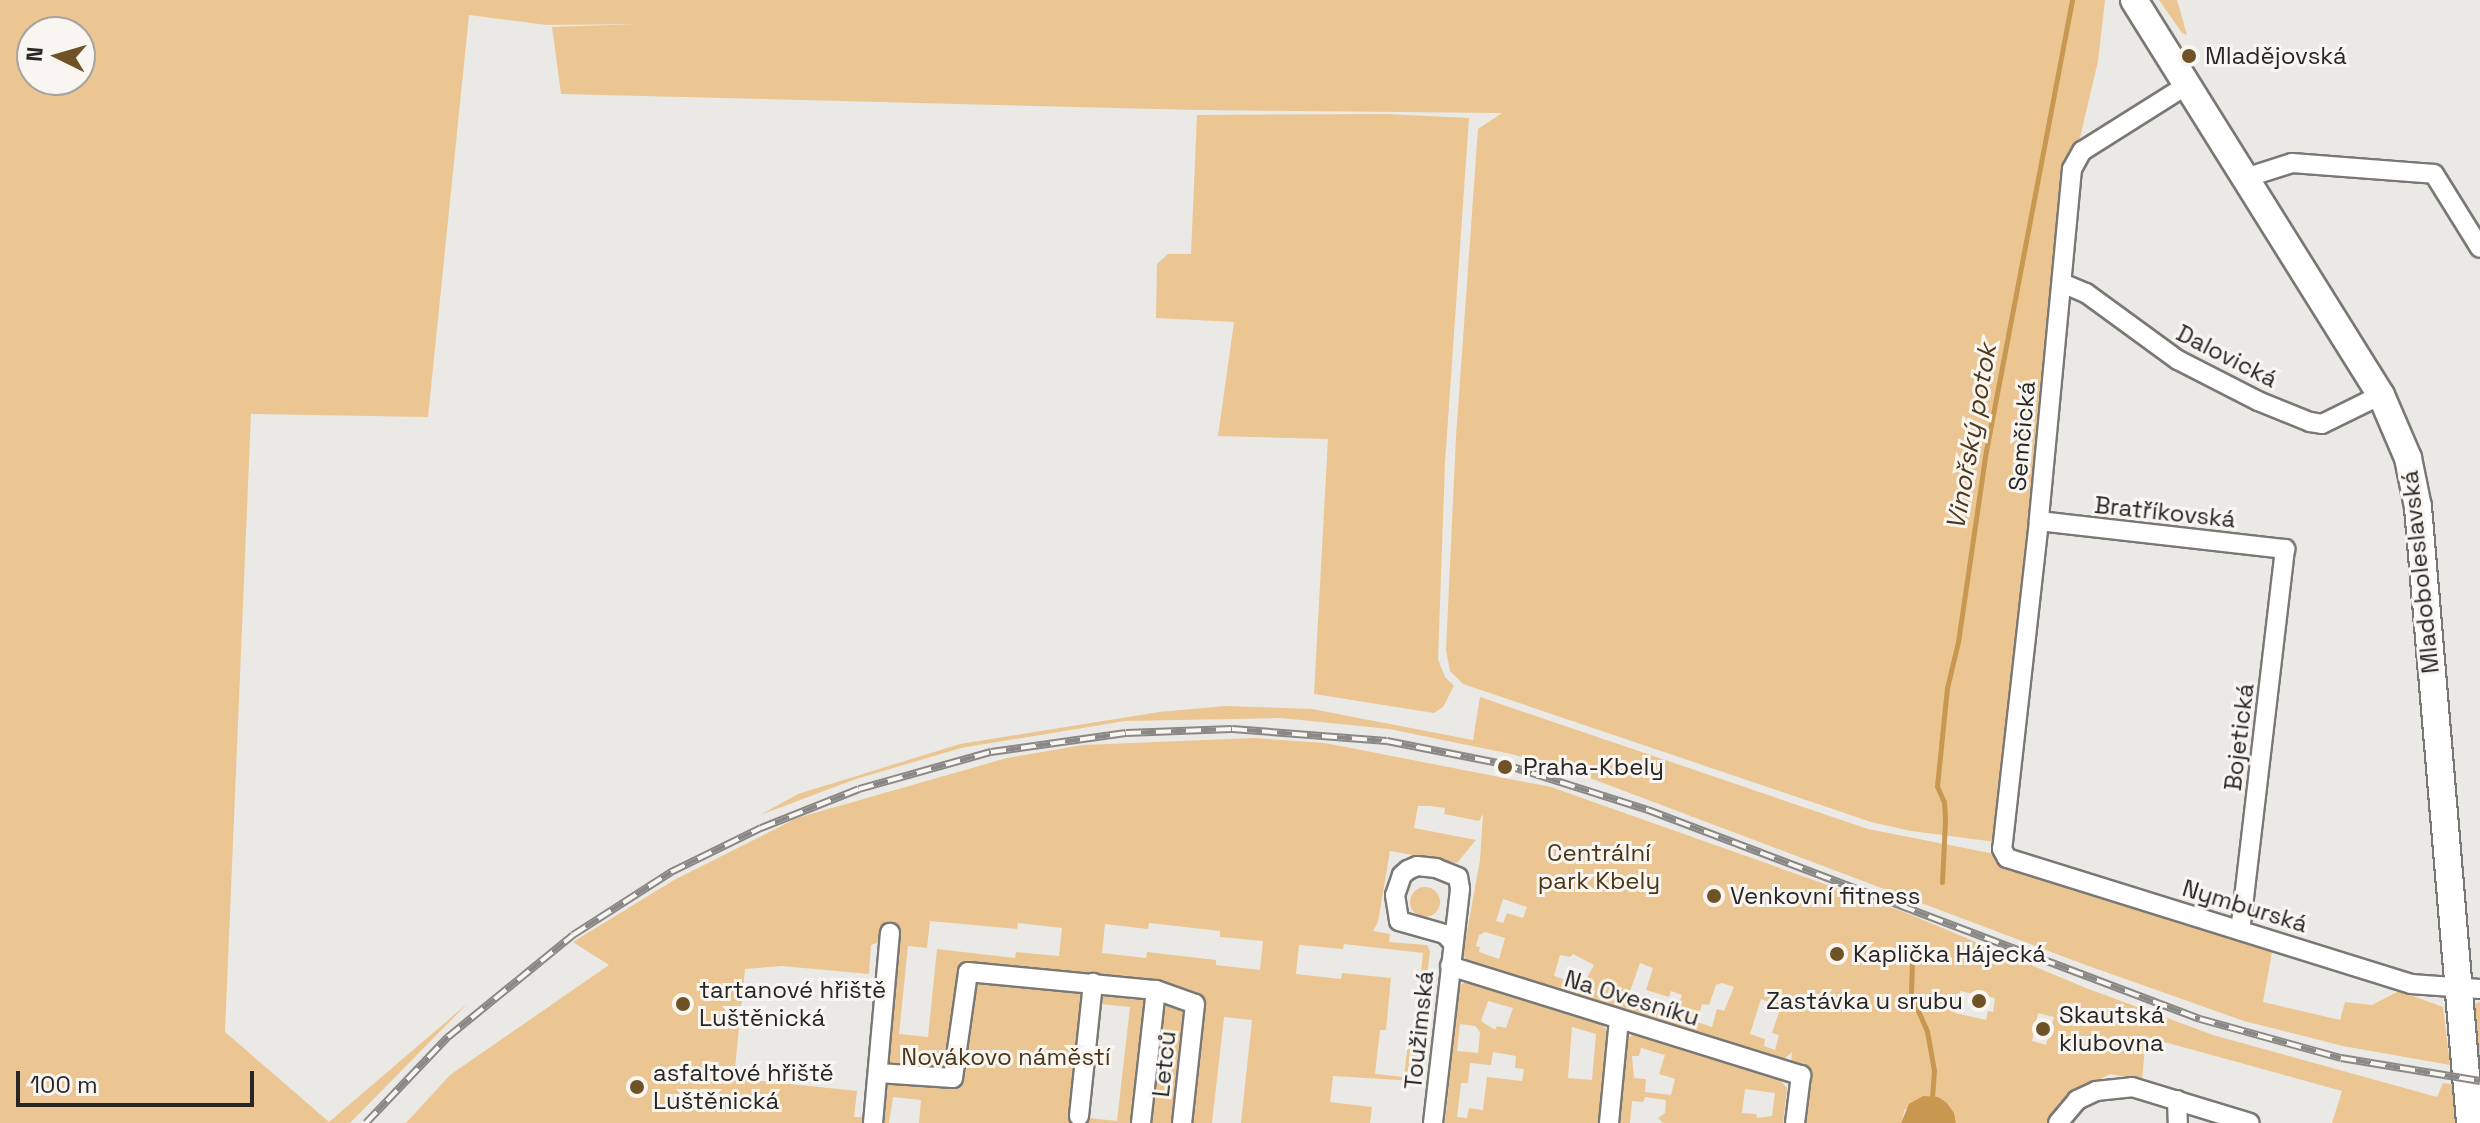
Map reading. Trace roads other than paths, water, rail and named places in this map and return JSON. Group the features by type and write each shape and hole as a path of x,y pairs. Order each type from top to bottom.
{"main road":[{"name":"Mladoboleslavská","path":"2134,0 2381,395 2408,458 2418,507 2469,989 2470,1123"}],"street":[{"name":"Semčická","path":"2002,849 2076,160 2082,151 2187,85"},
{"path":"2245,178 2292,163 2434,174 2480,248"},
{"name":"Dalovická","path":"2062,283 2086,293 2178,360 2258,401 2322,424 2381,395"},
{"name":"Bratříkovská","path":"2039,521 2285,549"},
{"name":"Bojetická","path":"2240,930 2285,549"},
{"name":"Nymburská","path":"2002,849 2007,858 2411,984 2469,989"},
{"name":"Toužimská","path":"1433,1123 1460,889 1458,877 1436,868 1417,866 1408,870 1402,875 1395,895 1399,921 1445,934 1453,943"},
{"path":"873,1123 890,933"},
{"name":"Na Ovesníku","path":"1450,966 1801,1075 1795,1123"},
{"path":"878,1073 953,1078 968,972 1093,983 1079,1116"},
{"name":"Letců","path":"1093,983 1156,990 1195,1004 1182,1123"},
{"name":"Letců","path":"1141,1123 1156,990"},
{"path":"1609,1123 1619,1019"},
{"path":"2058,1123 2077,1100 2096,1091 2132,1087 2250,1123"},
{"path":"2177,1100 2178,1123"}],"waterway":[{"name":"Vinořský potok","path":"1942,882 1945,820 1944,802 1937,786 1947,688 1958,642 1986,451 2072,0"},
{"name":"Vinořský potok","path":"1912,963 1911,995 1927,1031 1934,1070 1932,1102"}],"railway":[{"path":"366,1123 448,1037 573,935 671,872 761,828 859,789 991,752 1126,733 1232,729 1387,741 1503,764 1648,810 2200,1019 2341,1058 2480,1081"}],"place":[{"name":"Mladějovská","path":"2189,56"},
{"name":"Praha-Kbely","path":"1505,767"},
{"name":"Venkovní fitness","path":"1714,896"},
{"name":"Kaplička Hájecká","path":"1837,954"},
{"name":"Zastávka u srubu","path":"1979,1001"},
{"name":"tartanové hřiště Luštěnická","path":"683,1004"},
{"name":"Skautská klubovna","path":"2043,1029"},
{"name":"asfaltové hřiště Luštěnická","path":"637,1087"}],"park label":[{"name":"Centrální park Kbely","path":"1599,867"},
{"name":"Novákovo náměstí","path":"1006,1057"}]}
